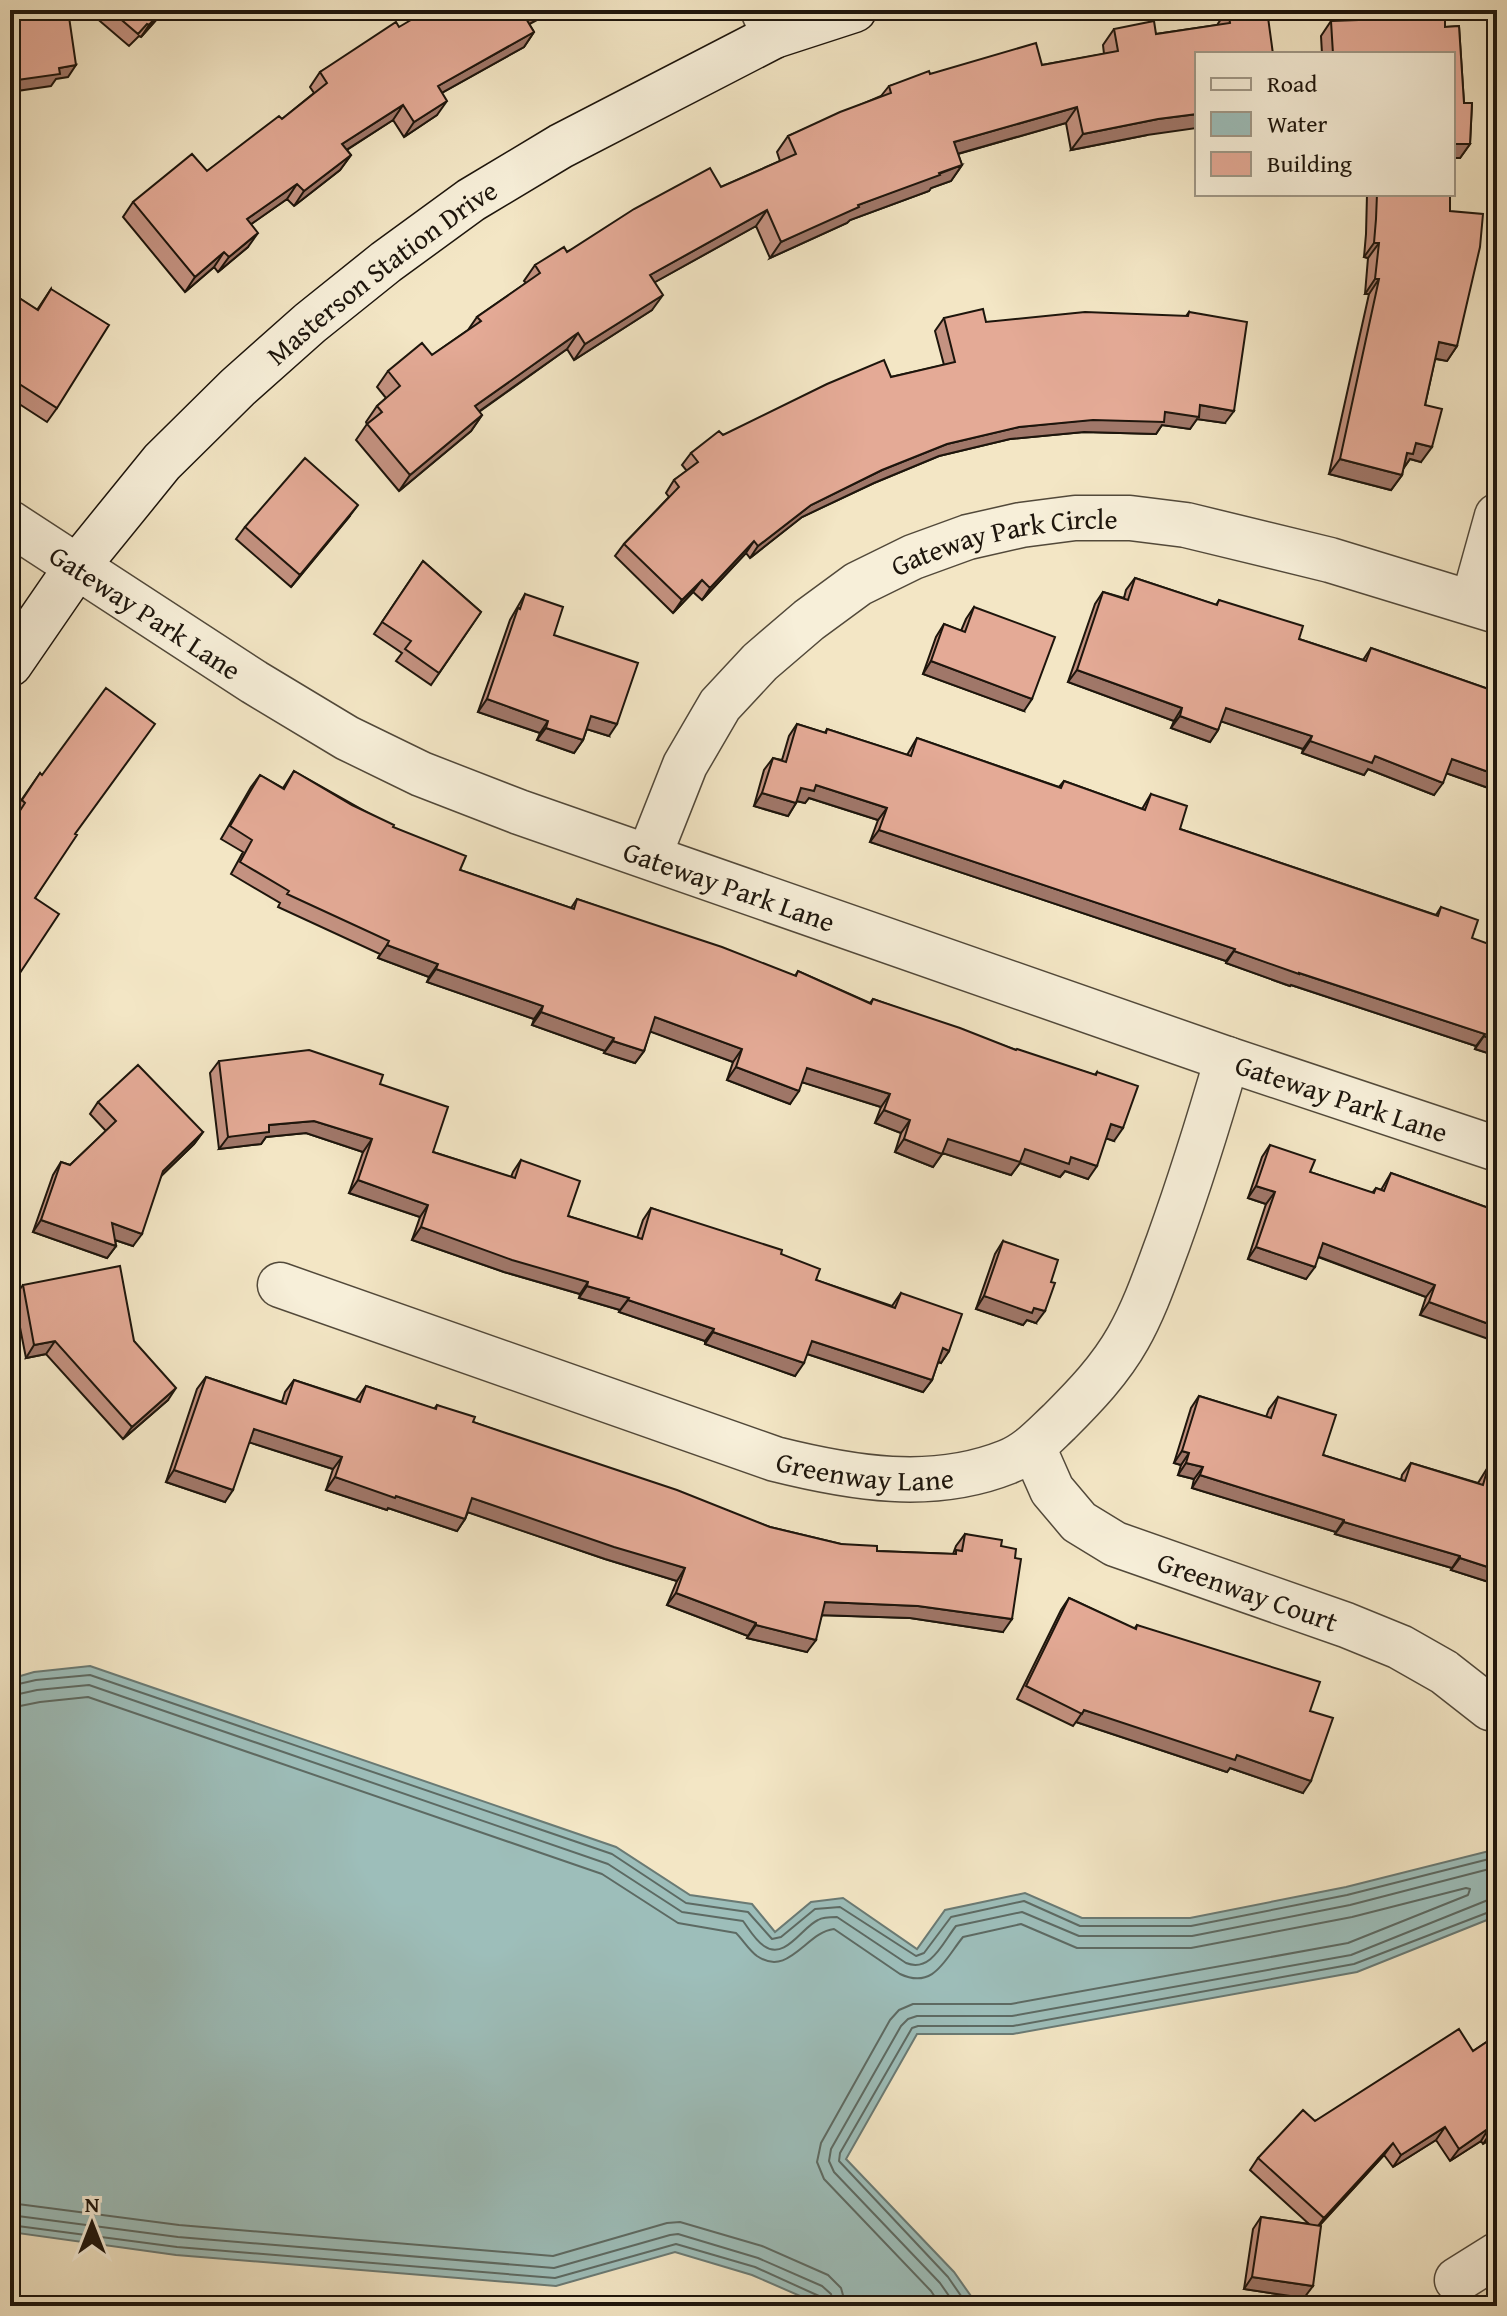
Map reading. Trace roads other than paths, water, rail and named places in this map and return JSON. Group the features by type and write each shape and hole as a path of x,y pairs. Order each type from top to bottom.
{"street":[{"name":"Masterson Station Drive","path":"10,664 76,568 162,462 238,387 310,323 386,262 471,200 769,23 854,10"},
{"path":"1485,606 1497,516"},
{"name":"Gateway Park Circle","path":"649,856 685,765 720,705 760,662 858,584 913,557 968,537 1021,525 1075,518 1130,518 1186,525 1330,560 1485,606"},
{"name":"Gateway Park Lane","path":"10,523 254,682 347,738 421,774 519,812 1227,1059 1497,1149"},
{"name":"Greenway Lane","path":"280,1285 775,1459 829,1473 895,1480 957,1477 1008,1462 1033,1447 1092,1390 1127,1339 1149,1295 1193,1173 1227,1059"},
{"name":"Greenway Court","path":"1033,1447 1052,1490 1079,1522 1115,1544 1400,1647 1444,1672 1490,1708"},
{"path":"1457,2280 1497,2255"}],"water":[{"path":"90,1666 616,1847 690,1895 752,1904 775,1932 811,1902 843,1898 917,1949 945,1910 1025,1893 1082,1918 1190,1918 1346,1887 1497,1849 1497,1916 1357,1972 1013,2034 917,2034 846,2159 954,2272 978,2306 823,2306 752,2275 675,2252 556,2286 176,2255 10,2232 10,1679 34,1672"}]}
